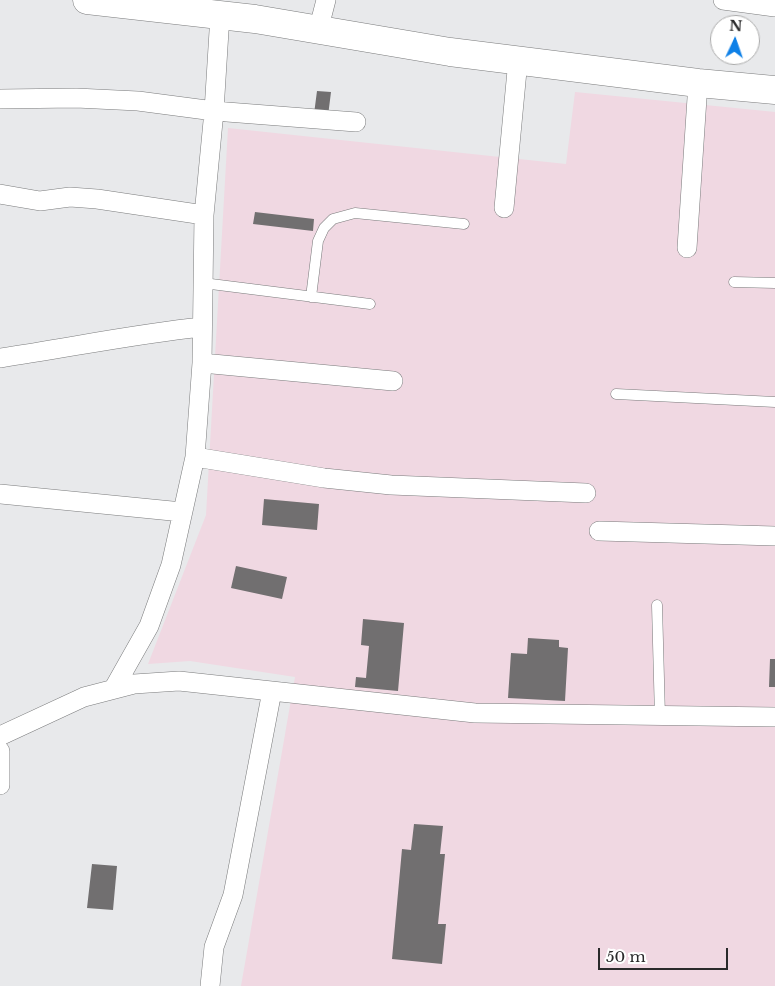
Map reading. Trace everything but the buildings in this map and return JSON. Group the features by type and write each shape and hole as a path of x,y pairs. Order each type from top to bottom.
{"street":[{"path":"87,0 192,6 220,15 518,60 698,83 775,90"},
{"path":"318,31 326,0"},
{"path":"723,0 775,7"},
{"path":"114,688 149,626 171,564 195,457 202,363 204,216 214,111 220,15"},
{"path":"504,208 518,60"},
{"path":"687,248 698,83"},
{"path":"0,99 76,98 138,101 214,111 356,122"},
{"path":"0,194 40,201 70,197 97,199 204,216"},
{"path":"0,358 68,348 141,333 202,327"},
{"path":"202,363 393,381"},
{"path":"195,457 324,478 362,482 586,494"},
{"path":"0,494 182,512"},
{"path":"598,531 775,536"},
{"path":"0,736 84,697 134,684 179,681 475,713 660,717 775,717"},
{"path":"210,986 214,947 233,895 272,691"},
{"path":"0,751 0,785"}],"lane":[{"path":"311,297 318,241 324,228 333,219 355,213 464,224"},
{"path":"734,282 775,283"},
{"path":"203,284 370,304"},
{"path":"616,394 775,402"},
{"path":"657,605 660,717"}],"shaded area":[{"path":"575,92 775,112 775,986 241,986 295,677 190,661 148,664 206,515 228,128 566,164"}]}
